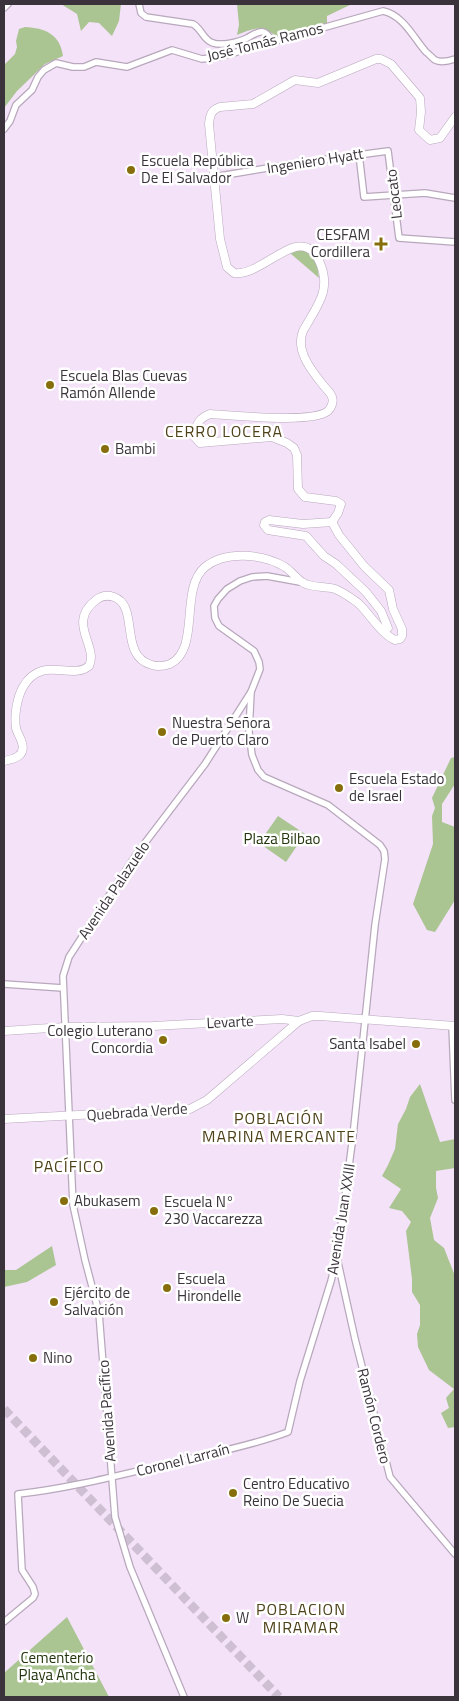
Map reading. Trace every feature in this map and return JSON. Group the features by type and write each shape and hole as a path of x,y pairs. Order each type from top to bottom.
{"main road":[{"path":"332,522 338,513 340,504 336,501 305,497 302,494 298,489 298,455 294,448 287,443 272,437 200,443 193,435 198,422 210,414 291,419 322,414 328,411 333,398 308,364 300,342 303,331 325,289 320,262 309,249 299,246 248,273 234,273 230,270 225,260 220,239 213,177 210,115 215,109 253,104 296,80 318,83 371,60 380,59 388,61 418,94 421,102 419,130 425,137 430,140 440,138 455,117"},
{"path":"332,522 303,524 266,520 264,525 268,530 306,536 324,556 336,564 366,592 381,611 388,628 384,632"},
{"path":"4,762 17,758 21,753 22,743 16,729 16,708 22,688 28,680 40,670 83,670 90,664 91,659 83,622 86,613 97,598 116,597 121,601 126,610 136,654 148,664 162,666 174,661 183,651 195,584 201,571 211,564 237,556 265,559 286,568 302,582 335,589 343,593 364,609 391,639 400,639 402,629 393,609 390,593 385,585 350,550 332,522"},
{"name":"Levarte","path":"4,1031 65,1027 299,1021 312,1016 366,1018 453,1026"},
{"name":"Quebrada Verde","path":"4,1119 182,1111 194,1108 202,1104 299,1021"}],"street":[{"path":"4,8 8,4"},
{"path":"139,4 141,13 146,17 193,24 207,40 214,44 242,40 256,31 266,33 272,42"},
{"name":"José Tomás Ramos","path":"4,129 10,121 16,105 32,90 38,77 44,70 56,63 78,67 96,62 122,67 172,50 196,58 209,59 383,11 398,17 424,50 436,60 455,59"},
{"name":"Ingeniero Hyatt","path":"213,177 388,151"},
{"name":"Leocato","path":"388,151 399,238 455,242"},
{"path":"359,154 364,197 425,193 455,198"},
{"path":"251,692 260,669 259,662 254,651 219,626 214,614 216,602 227,589 252,576 268,576 302,582"},
{"name":"Avenida Juan XXIII","path":"251,692 250,740 260,774 270,781 328,805 366,832 380,845 384,851 385,859 375,925 353,1136 337,1256 300,1381 288,1432"},
{"name":"Avenida Palazuelo","path":"68,1116 63,988 64,972 69,957 138,852 205,764 251,692"},
{"path":"4,984 63,988"},
{"path":"453,1026 455,1100"},
{"name":"Avenida Pacífico","path":"68,1116 74,1215 99,1313 115,1517 128,1562 184,1697"},
{"name":"Ramón Cordero","path":"337,1256 355,1339 390,1477 455,1554"},
{"name":"Coronel Larraín","path":"4,1622 36,1594 36,1591 22,1570 18,1494 42,1491 112,1476 288,1432"}],"green space":[{"path":"61,4 121,4 119,21 112,36 99,23 89,22 81,31 77,14"},
{"path":"237,4 352,4 327,16 327,24 278,37 262,29 253,29 237,35 239,25"},
{"path":"25,27 45,31 55,37 59,42 63,56 45,64 17,91 4,108 4,65 15,54 19,29"},
{"path":"298,248 309,253 314,258 319,278 290,253"},
{"path":"455,757 455,784 442,804 442,822 455,827 455,900 435,932 427,930 413,904 433,844 432,816 435,808 432,798 451,758"},
{"name":"Plaza Bilbao","path":"278,816 305,834 286,862 259,843"},
{"path":"420,1084 440,1142 455,1139 455,1168 436,1171 438,1198 430,1218 434,1240 444,1248 455,1276 455,1427 448,1428 441,1413 449,1408 446,1398 454,1389 429,1370 418,1347 417,1334 420,1325 420,1305 412,1292 406,1231 411,1222 402,1211 389,1208 401,1189 382,1176 395,1149 398,1124 410,1097"},
{"path":"52,1246 56,1265 27,1282 4,1287 4,1270 16,1270"},
{"name":"Cementerio Playa Ancha","path":"67,1617 109,1697 4,1697 4,1673"}],"tunnel":[{"path":"4,1409 279,1697"}],"place":[{"name":"Escuela República De El Salvador","path":"131,170"},
{"name":"CESFAM Cordillera","path":"381,244"},
{"name":"Escuela Blas Cuevas Ramón Allende","path":"50,385"},
{"name":"Bambi","path":"105,449"},
{"name":"Nuestra Señora de Puerto Claro","path":"162,732"},
{"name":"Escuela Estado de Israel","path":"339,788"},
{"name":"Colegio Luterano Concordia","path":"163,1040"},
{"name":"Santa Isabel","path":"416,1044"},
{"name":"Abukasem","path":"64,1201"},
{"name":"Escuela N° 230 Vaccarezza","path":"154,1211"},
{"name":"Escuela Hirondelle","path":"167,1288"},
{"name":"Ejército de Salvación","path":"54,1302"},
{"name":"Nino","path":"33,1358"},
{"name":"Centro Educativo Reino De Suecia","path":"233,1493"},
{"name":"W","path":"226,1618"}],"district":[{"name":"CERRO LOCERA","path":"224,431"},
{"name":"POBLACIÓN MARINA MERCANTE","path":"279,1127"},
{"name":"PACÍFICO","path":"69,1166"},
{"name":"POBLACION MIRAMAR","path":"301,1618"}]}
